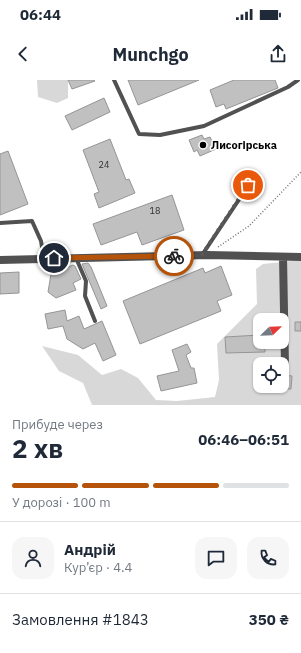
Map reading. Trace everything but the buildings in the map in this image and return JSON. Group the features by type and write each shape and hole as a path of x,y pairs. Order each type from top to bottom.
{"street":[{"path":"0,260 205,255 301,257"},
{"path":"283,257 285,357"}],"lane":[{"path":"114,80 139,134 160,136 204,126 288,87 298,80"},
{"path":"205,255 256,174"},
{"path":"0,223 32,221 41,241 44,259"},
{"path":"76,258 86,280 85,296 95,321"}],"path":[{"path":"205,255 249,226 301,172"}],"shaded area":[{"path":"37,80 68,80 68,98 57,103 38,97"},
{"path":"301,260 301,405 92,405 83,383 59,371 42,346 78,355 102,375 121,369 138,378 156,400 177,401 215,397 219,380 217,344 257,304 256,269 263,264"}],"way so far":[{"path":"174,256 202,255 248,185"}],"place":[{"name":"Лисогірська","path":"203,145"}],"route":[{"path":"54,258 174,256"}]}
